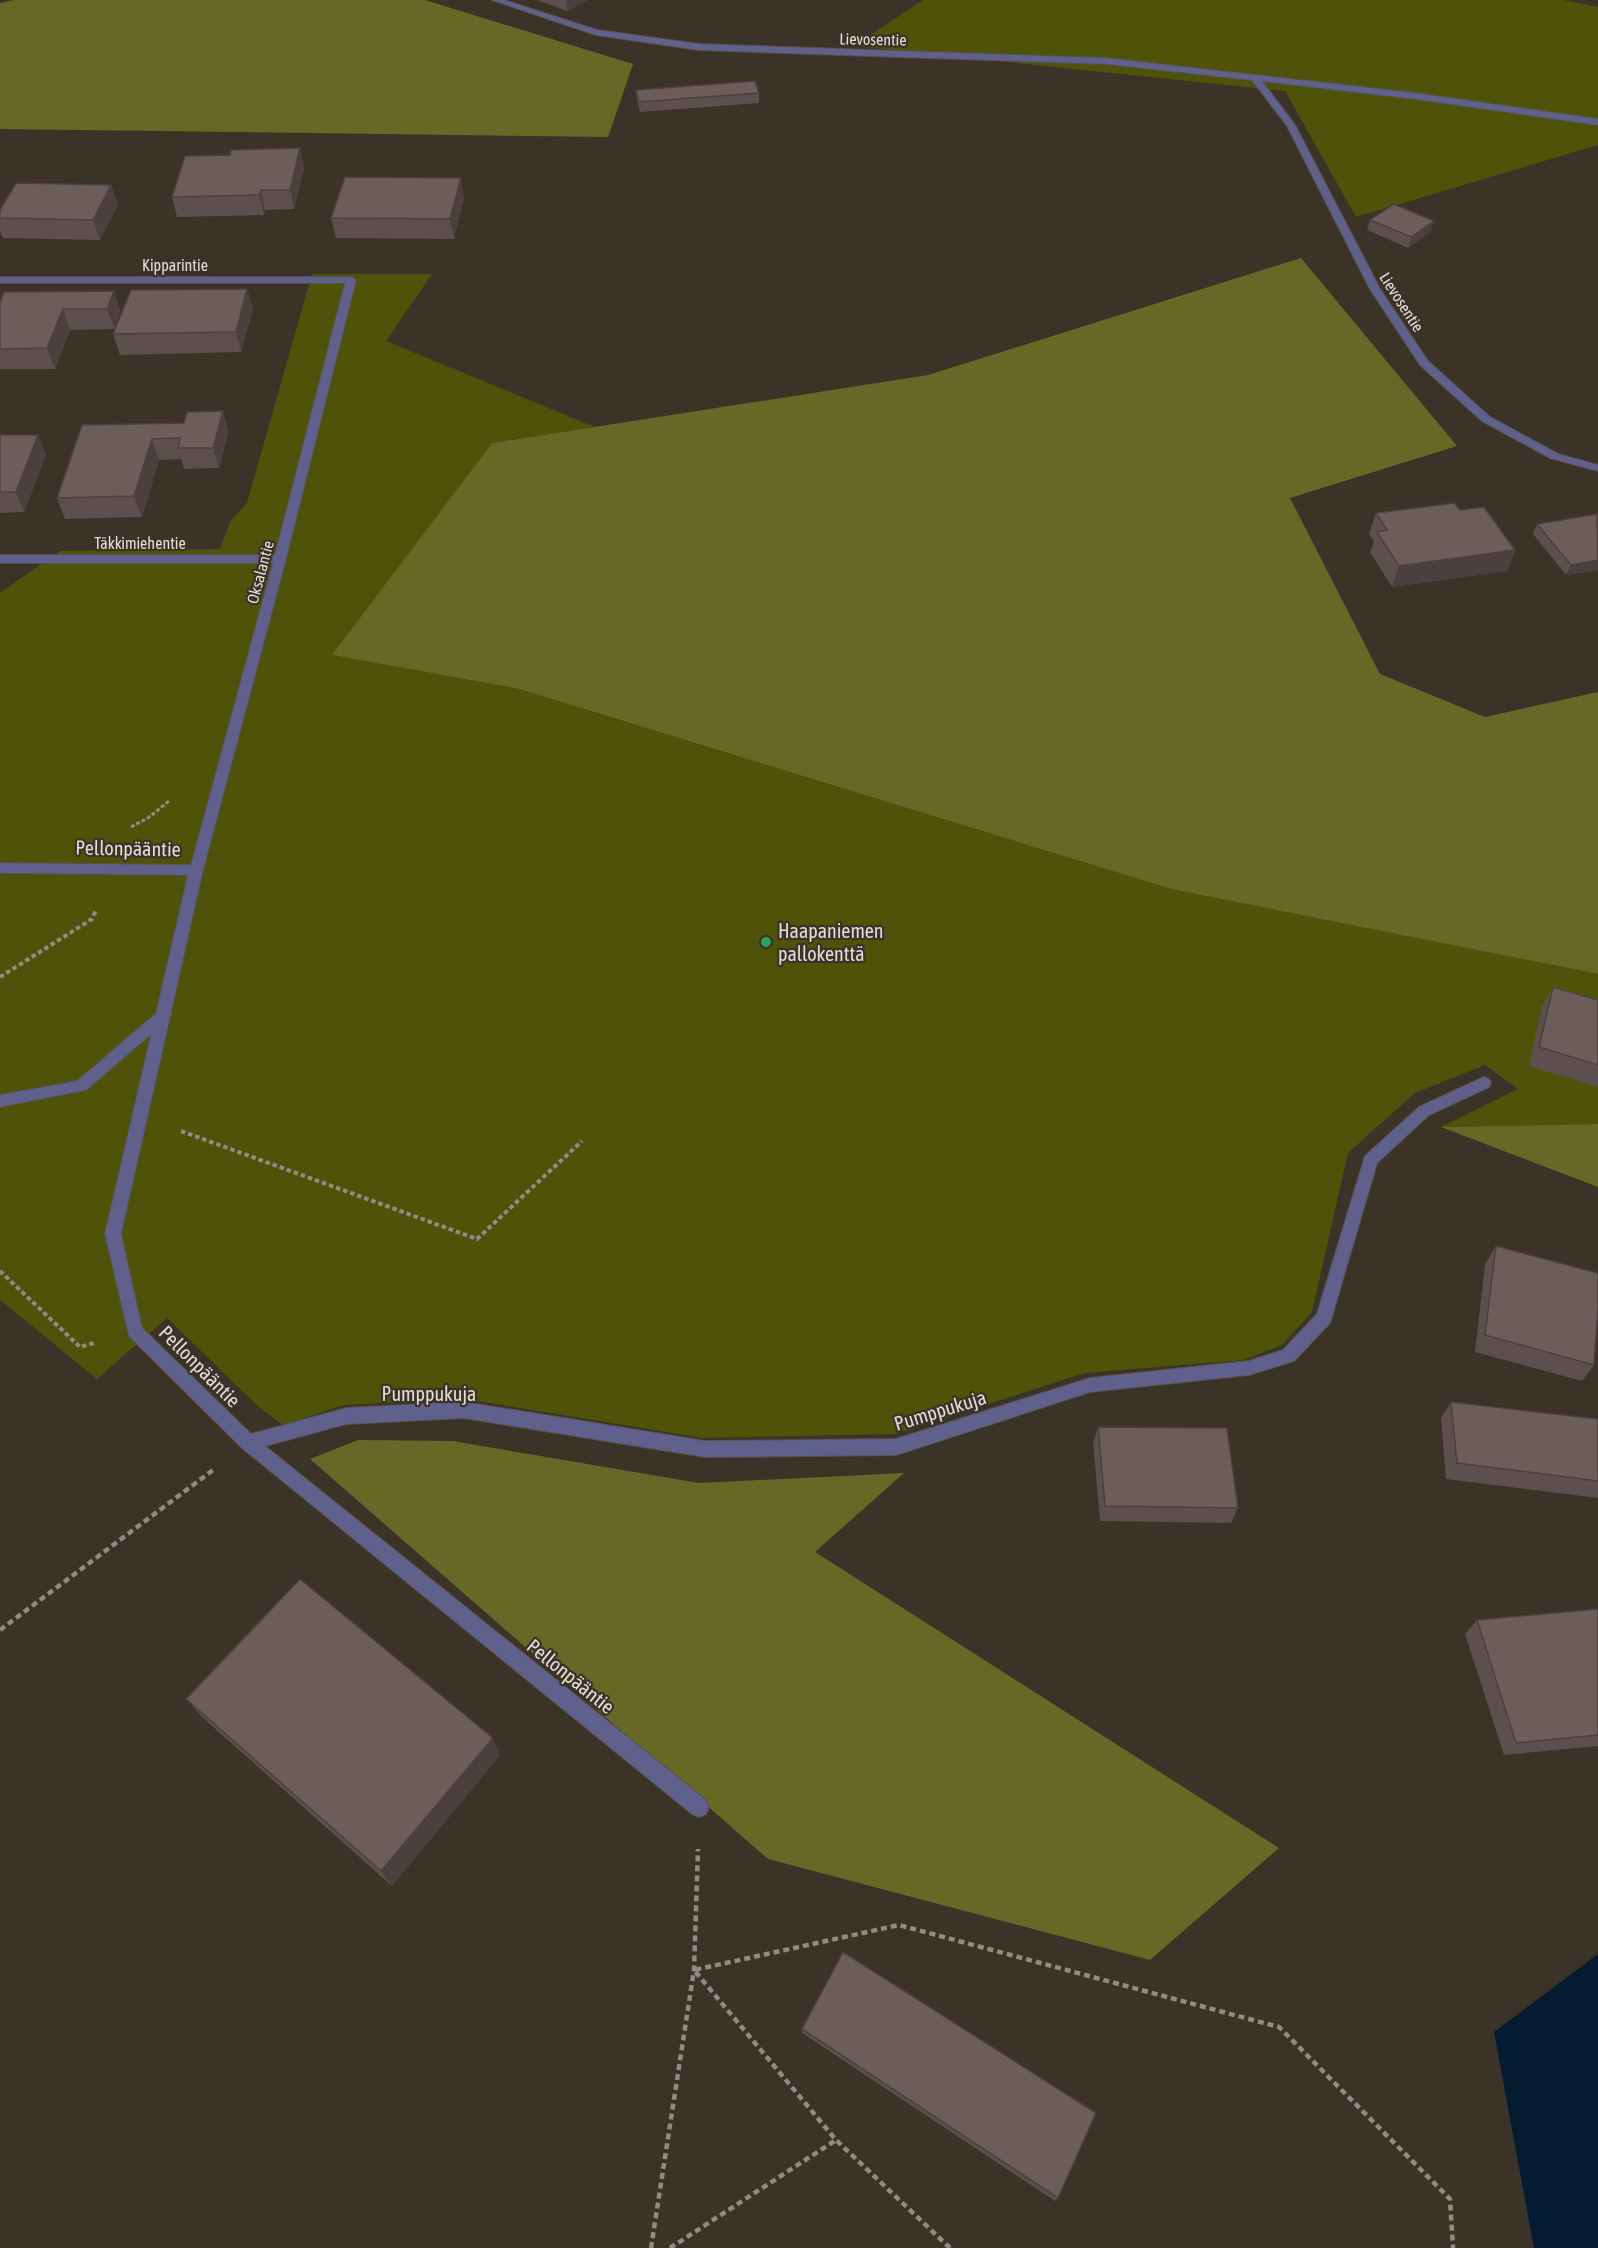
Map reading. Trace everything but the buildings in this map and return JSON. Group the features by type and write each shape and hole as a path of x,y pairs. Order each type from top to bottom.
{"street":[{"name":"Lievosentie","path":"496,0 596,32 699,47 1106,61 1415,96 1598,122"},
{"name":"Lievosentie","path":"1255,78 1291,125 1374,289 1424,363 1486,419 1554,456 1598,468"},
{"name":"Kipparintie","path":"0,280 351,280"},
{"name":"Oksalantie","path":"196,870 280,559 351,280"},
{"name":"Täkkimiehentie","path":"0,559 280,559"},
{"name":"Pellonpääntie","path":"0,868 196,870 113,1234 135,1331 248,1443 699,1806"},
{"path":"0,1101 81,1086 165,1014"},
{"name":"Pumppukuja","path":"248,1443 346,1416 464,1410 705,1449 896,1447 1090,1385 1249,1368 1288,1356 1324,1318 1370,1160 1424,1111 1484,1083"}],"path":[{"path":"0,977 92,919 111,869"},
{"path":"141,1116 477,1239 582,1141"},
{"path":"0,1271 80,1347 135,1331"},
{"path":"0,1630 248,1443"},
{"path":"651,2248 694,1970 699,1806"},
{"path":"694,1970 899,1925 1279,2026 1450,2199 1453,2248"},
{"path":"694,1970 837,2140 950,2248"},
{"path":"670,2248 837,2140"}],"shaded area":[{"path":"923,0 1563,0 1598,7 1598,145 1356,217 1285,91 854,46"},
{"path":"312,274 432,274 386,341 595,427 492,443 333,655 519,689 1171,889 1598,974 1598,1124 1441,1127 1518,1089 1485,1065 1415,1093 1348,1153 1312,1312 1282,1345 1244,1360 1085,1373 894,1434 703,1438 465,1399 344,1405 283,1425 260,1408 167,1318 97,1379 0,1300 0,593 60,551 220,549 230,522 247,503"}],"green space":[{"path":"14,0 425,0 633,64 608,137 0,129 0,3"},
{"path":"1301,258 1457,446 1290,498 1380,674 1485,717 1598,692 1598,974 1171,889 519,689 332,655 492,443 928,375"},
{"path":"1598,1124 1598,1187 1441,1127"},
{"path":"358,1440 453,1441 699,1483 904,1473 815,1552 1279,1848 1150,1960 768,1859 310,1459"}],"water":[{"path":"1598,1954 1598,2248 1534,2248 1494,2032"}],"place":[{"name":"Haapaniemen pallokenttä","path":"766,942"}]}
